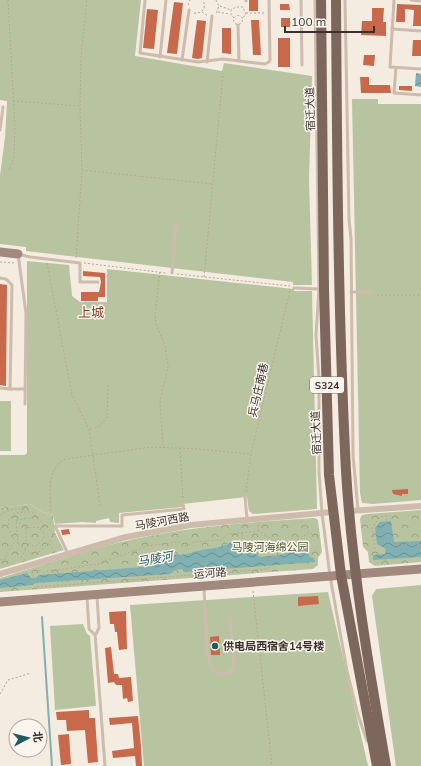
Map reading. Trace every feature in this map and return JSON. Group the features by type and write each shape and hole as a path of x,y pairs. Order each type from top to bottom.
{"main road":[{"name":"宿迁大道","path":"321,0 324,289 329,475 327,512 341,575 377,766"},
{"name":"S324","path":"336,0 346,473 354,511 356,574 370,672 386,766"}],"street":[{"path":"0,252 18,254"},
{"path":"354,511 421,506"},
{"name":"马陵河西路","path":"0,574 126,538 191,525 327,512"},
{"name":"运河路","path":"0,602 421,569"}],"lane":[{"path":"145,0 140,54 182,60 207,62 223,60 265,64 268,62 269,0"},
{"path":"160,57 166,0"},
{"path":"301,0 302,65"},
{"path":"314,0 319,289 316,342 330,576 347,671 358,715 369,744 372,766"},
{"path":"345,0 348,219 351,239 350,292 354,511"},
{"path":"394,0 390,67 421,69"},
{"path":"411,0 421,1"},
{"path":"182,60 189,10"},
{"path":"207,62 212,16"},
{"path":"238,25 239,61"},
{"path":"392,29 421,31"},
{"path":"396,68 394,93 421,95"},
{"path":"0,130 3,107"},
{"path":"172,273 176,223"},
{"path":"25,404 26,313 18,254 78,263 80,282 98,282"},
{"path":"0,278 6,279 12,285 10,388"},
{"path":"293,287 319,289"},
{"path":"350,292 371,292"},
{"path":"0,388 25,389"},
{"path":"246,497 247,519"},
{"path":"68,554 56,532 55,526 122,526 122,515 184,510 184,504"},
{"path":"204,586 207,654 212,670 221,674 230,673 234,667 230,616"},
{"path":"97,594 99,628 95,634 105,766"},
{"path":"87,595 89,629 95,634"}],"path":[{"path":"8,0 15,127 14,157 10,171"},
{"path":"87,0 81,56 80,106 82,170 78,263 293,287"},
{"path":"189,0 189,10 196,14 202,12 205,6 204,0"},
{"path":"216,0 219,6 218,12"},
{"path":"219,6 231,10"},
{"path":"230,14 231,10 236,7 243,7 246,13"},
{"path":"202,12 206,15 212,16 218,12 230,14 234,18"},
{"path":"246,13 269,14"},
{"path":"242,18 246,13"},
{"path":"204,277 223,73"},
{"path":"13,101 80,106"},
{"path":"82,170 213,184"},
{"path":"46,259 72,395 89,429 100,505"},
{"path":"0,262 19,264"},
{"path":"160,272 155,315 167,356 166,381 160,401 164,446"},
{"name":"兵马庄南巷","path":"246,497 252,454 293,287"},
{"path":"377,294 421,295"},
{"path":"89,429 98,427 107,418 108,384"},
{"path":"51,510 50,490 52,475 57,465 66,459 130,449 164,446 252,454"},
{"path":"180,447 184,504"},
{"path":"0,515 8,510 17,509 32,512 49,528 52,536 41,551 36,554 15,542 8,527 10,516 18,512 32,512"},
{"path":"375,549 372,528 380,517 386,516 388,540 394,545 421,543"},
{"path":"16,520 37,517"},
{"path":"257,518 258,531"},
{"path":"16,520 26,528 38,527 44,533 44,538 36,546 29,543 26,540 26,528"},
{"path":"16,520 18,544"},
{"path":"301,521 302,526 309,532 317,538 322,538"},
{"path":"40,529 45,524"},
{"path":"29,543 21,557 42,572 98,564 146,546 179,542 184,546 190,545 193,542 221,540 228,534 258,531 277,543 298,542 309,532"},
{"path":"242,532 242,538 259,550 280,548 284,543"},
{"path":"0,560 6,559 6,554 15,542"},
{"path":"32,574 38,587 268,569 289,542"},
{"path":"48,543 57,557"},
{"path":"416,544 421,547"},
{"path":"252,582 272,766"},
{"path":"0,694 8,680 31,674"}],"green space":[{"path":"0,0 141,0 135,56 222,71 224,63 312,76 309,179 312,285 293,285 293,282 26,251 26,247 0,244 0,175 5,138 7,101 0,100"},
{"path":"352,99 378,99 378,104 421,104 421,500 373,504 362,503 360,493"},
{"path":"27,261 69,265 72,296 80,302 107,302 107,269 294,289 294,291 312,291 317,509 253,514 249,511 247,497 182,504 182,507 119,513 119,523 110,522 109,518 96,521 96,523 82,522 55,524 53,515 42,512 30,504 0,508 0,455 25,455 27,453"},
{"path":"0,401 11,401 11,451 0,451"},
{"path":"30,504 42,512 53,515 55,533 64,550 0,569 0,508"},
{"path":"421,510 421,562 375,566 369,562 368,552 363,547 360,519 362,515"},
{"name":"马陵河海绵公园","path":"315,518 318,520 322,552 318,558 318,565 313,569 0,592 0,578 83,552 134,539 202,528"},
{"path":"421,585 421,766 396,766 372,596 376,589"},
{"path":"328,592 368,766 144,766 130,605"},
{"path":"83,624 87,634 90,636 96,706 55,710 50,626"}],"water":[{"path":"416,73 421,74 421,87 415,86"},
{"path":"391,521 394,542 421,541 421,557 373,560 373,555 385,554 386,549 377,544 375,528 380,522"},
{"path":"232,542 240,543 260,557 280,555 284,552 286,554 289,552 308,552 310,557 314,558 315,562 184,572 182,569 172,570 171,574 35,583 32,585 0,588 0,580 27,573 31,578 35,578 39,575 143,567 146,564 152,563 167,549 172,554 176,555 221,547"}],"building":[{"path":"249,0 258,0 258,11 249,11"},
{"path":"174,2 183,3 177,54 167,53"},
{"path":"280,4 289,4 290,10 280,10"},
{"path":"397,4 421,5 421,26 413,26 414,10 405,9 405,22 396,22"},
{"path":"372,8 384,8 383,22 386,22 386,36 361,35 362,21 372,21"},
{"path":"147,9 158,10 154,49 143,48"},
{"path":"281,18 290,18 290,27 281,27"},
{"path":"197,20 206,21 202,58 198,59 192,58"},
{"path":"251,20 259,20 261,55 253,55"},
{"path":"222,28 231,28 231,54 222,53"},
{"path":"278,38 290,38 290,67 278,67"},
{"path":"413,40 421,40 421,56 412,56"},
{"path":"364,55 375,55 374,66 363,65"},
{"path":"360,77 369,77 369,85 390,85 391,93 361,93"},
{"path":"399,86 412,86 412,91 399,90"},
{"path":"83,271 105,273 105,297 98,297 98,301 81,301 81,292 99,292 101,282 100,277 83,276"},
{"path":"0,284 7,285 6,386 0,385"},
{"path":"408,489 408,494 402,494 402,496 393,494 392,490"},
{"path":"69,529 70,534 62,535 61,530"},
{"path":"318,596 319,604 298,606 298,597"},
{"path":"126,611 127,649 119,650 117,632 115,632 114,624 110,624 109,612"},
{"name":"供电局西宿舍14号楼","path":"219,636 220,655 211,655 210,637"},
{"path":"111,647 114,674 118,674 119,678 131,677 133,701 128,702 127,698 123,699 122,685 116,685 114,682 108,683 105,648"},
{"path":"89,710 89,718 95,718 98,762 88,763 85,730 67,731 66,720 57,720 56,712"},
{"path":"138,716 142,766 136,766 135,756 113,758 112,751 134,748 132,723 110,725 109,718"},
{"path":"69,734 71,764 61,765 58,735"}],"waterway":[{"path":"42,617 52,766"}],"place":[{"name":"供电局西宿舍14号楼","path":"215,646"}],"district":[{"name":"上城","path":"91,312"}],"water label":[{"name":"马陵河","path":"155,559"}]}
